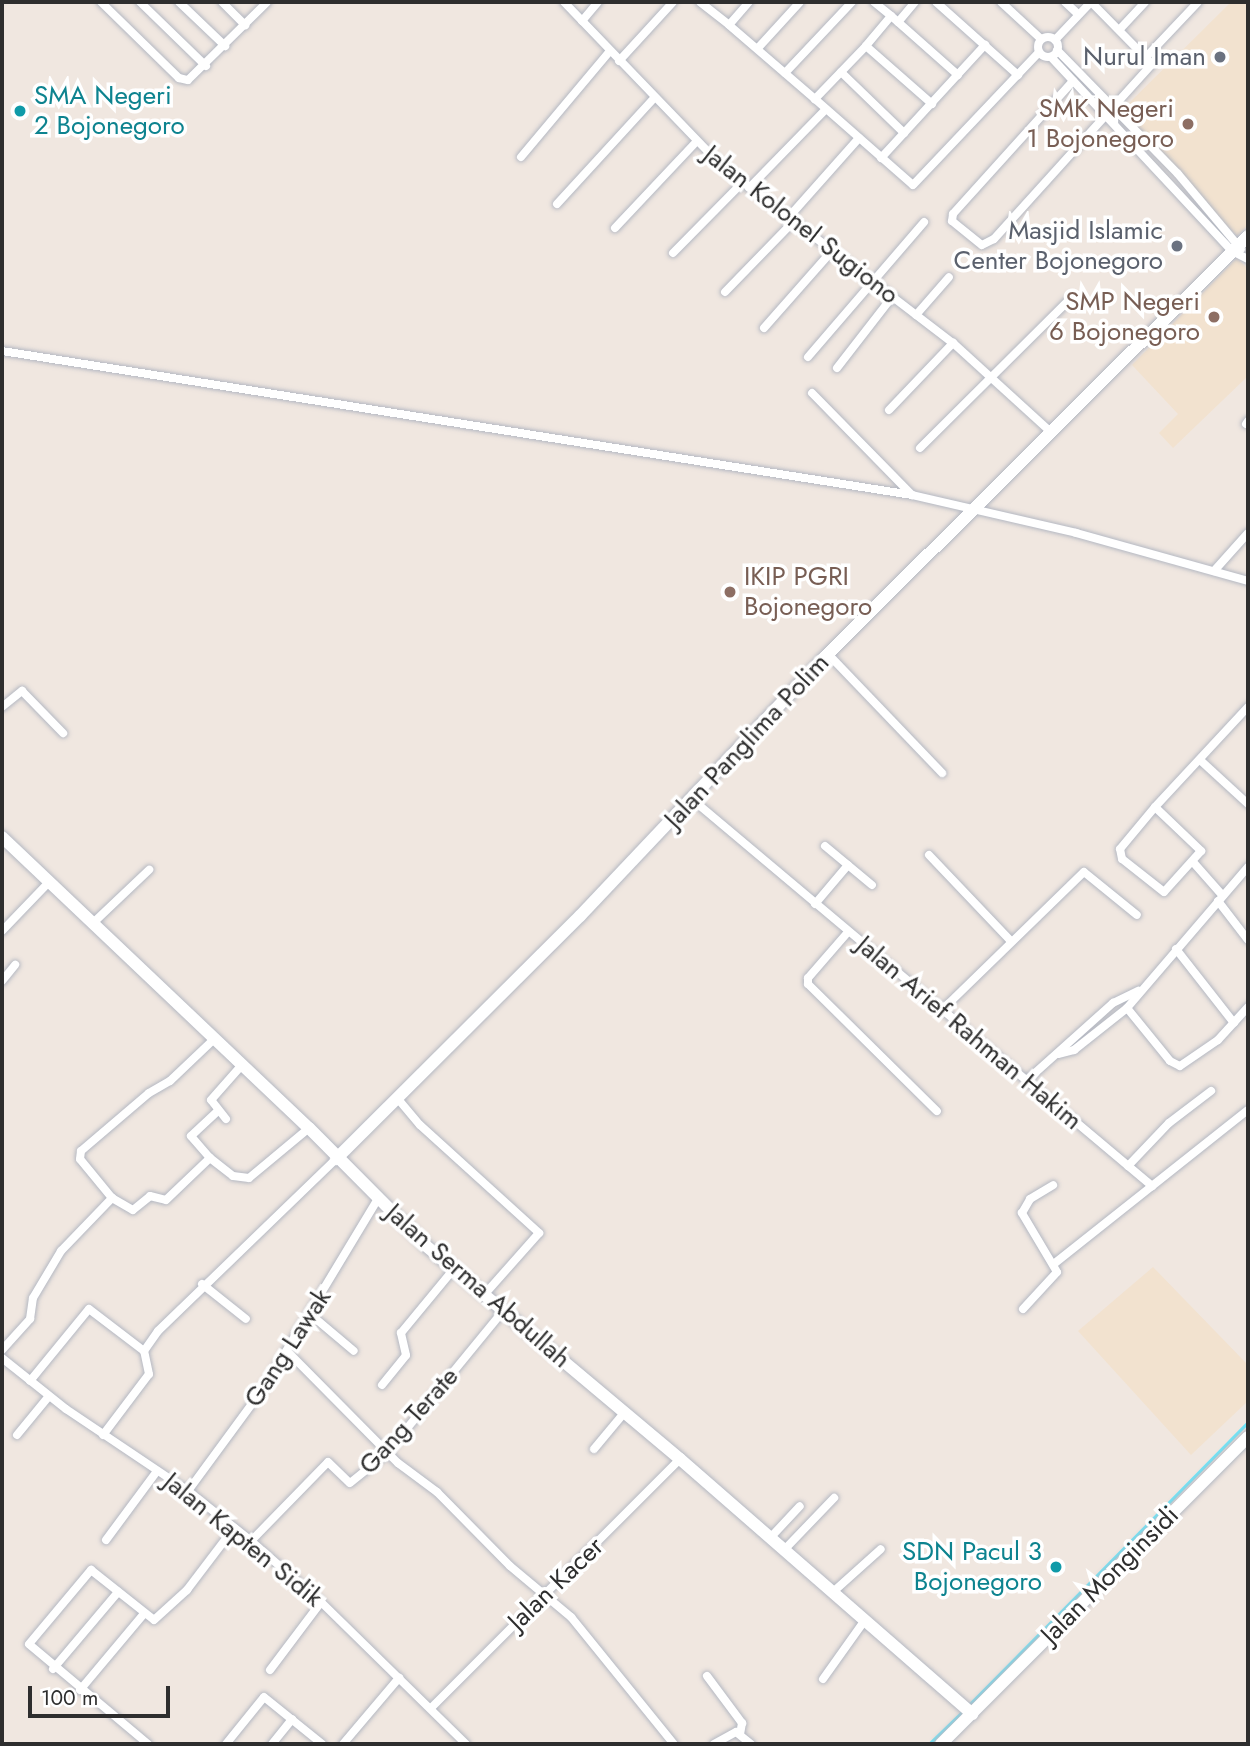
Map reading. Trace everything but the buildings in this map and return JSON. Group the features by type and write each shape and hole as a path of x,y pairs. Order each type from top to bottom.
{"main road":[{"name":"Jalan Panglima Polim","path":"336,1158 398,1099 692,800 828,654 1242,249"},
{"name":"Jalan Serma Abdullah","path":"2,837 213,1040 309,1128 336,1158 453,1270 680,1459 966,1709"},
{"name":"Jalan Monginsidi","path":"941,1744 966,1709 1248,1437"}],"street":[{"path":"101,2 180,78 193,79 267,2"},
{"path":"140,2 206,66"},
{"path":"179,2 225,46"},
{"path":"222,2 245,25"},
{"name":"Jalan Kolonel Sugiono","path":"564,2 696,142 746,186 953,343 1052,433"},
{"path":"582,21 598,2"},
{"path":"619,61 673,2"},
{"path":"700,2 758,48 910,184 916,184 1039,52 1041,39"},
{"path":"758,48 800,2"},
{"path":"785,73 852,2"},
{"path":"874,2 958,75"},
{"path":"815,99 866,46 915,2"},
{"path":"936,2 1018,75"},
{"path":"1001,2 1041,39 1055,40"},
{"path":"1065,2 1078,14"},
{"path":"1073,81 957,209 952,221 982,245 990,243 1105,113 1152,64 1091,2 1055,40 1054,54 1073,81 1105,113 1242,249"},
{"path":"1120,29 1145,2"},
{"path":"1147,56 1198,2"},
{"path":"729,25 746,3"},
{"path":"881,158 985,44"},
{"path":"866,46 932,104"},
{"path":"522,157 610,51"},
{"path":"1039,52 1054,54 1112,106 1242,249"},
{"path":"841,72 904,133"},
{"path":"557,204 654,98"},
{"path":"674,253 826,109"},
{"path":"725,292 791,220 859,138"},
{"path":"615,228 696,142"},
{"path":"808,357 924,222"},
{"path":"764,328 831,252"},
{"path":"916,314 949,277"},
{"path":"837,368 892,297"},
{"path":"920,448 994,378 1071,298"},
{"path":"889,410 953,343"},
{"path":"2,351 912,495 977,508 1248,581"},
{"path":"811,393 912,495"},
{"path":"1214,571 1248,533"},
{"path":"828,654 942,773"},
{"path":"2,707 22,691 64,733"},
{"path":"1155,807 1200,849 1193,862 1160,892 1122,859 1119,852 1155,807 1246,713"},
{"path":"1200,760 1248,804"},
{"name":"Jalan Arief Rahman Hakim","path":"692,800 1152,1186"},
{"path":"825,846 872,885"},
{"path":"929,855 1011,941"},
{"path":"1193,862 1248,940"},
{"path":"815,904 848,865"},
{"path":"1059,1054 1074,1050 1124,1010 1248,867"},
{"path":"92,924 149,870"},
{"path":"942,1010 1084,872 1137,915"},
{"path":"2,931 49,882"},
{"path":"848,932 808,978 808,984 937,1111"},
{"path":"1176,949 1234,1023"},
{"path":"2,981 15,965"},
{"path":"1026,1081 1059,1054 1066,1041 1113,1003 1139,991"},
{"path":"1113,1003 1124,1010 1170,1061 1180,1066 1234,1023 1248,1007"},
{"path":"210,1158 166,1200 150,1196 133,1210 112,1198 80,1158 81,1151 149,1093 170,1081 213,1040"},
{"path":"226,1119 212,1099 241,1066"},
{"path":"1128,1166 1169,1123 1211,1091"},
{"path":"398,1099 420,1125 538,1232 484,1295"},
{"path":"1055,1263 1248,1110"},
{"path":"218,1111 191,1136 210,1158 233,1176 250,1178 309,1128"},
{"path":"144,1351 202,1284 336,1158"},
{"path":"1023,1309 1054,1277 1055,1263 1022,1213 1030,1199 1054,1185"},
{"path":"2,1350 30,1319 33,1298 61,1251 112,1198"},
{"name":"Gang Lawak","path":"188,1491 287,1351 378,1199"},
{"path":"382,1385 406,1355 401,1333 453,1270"},
{"path":"202,1284 246,1319"},
{"path":"30,1381 89,1310 144,1351 149,1374 103,1435"},
{"name":"Gang Terate","path":"251,1541 328,1462 350,1483 388,1451 503,1311"},
{"path":"310,1314 354,1351"},
{"path":"287,1351 388,1451 437,1492 542,1596 579,1626 674,1744"},
{"name":"Jalan Kapten Sidik","path":"2,1357 49,1396 188,1491 251,1541 321,1602 466,1744"},
{"path":"17,1435 49,1396"},
{"path":"594,1449 624,1413"},
{"name":"Jalan Kacer","path":"430,1708 680,1459"},
{"path":"106,1540 157,1471"},
{"path":"785,1549 834,1499"},
{"path":"771,1537 800,1506"},
{"path":"148,1744 53,1669 29,1644 88,1572 93,1570 143,1615 151,1620 158,1617 204,1570 234,1528"},
{"path":"833,1592 881,1549"},
{"path":"53,1669 118,1592"},
{"path":"270,1670 321,1602"},
{"path":"80,1690 143,1615"},
{"path":"823,1679 865,1620"},
{"path":"707,1676 741,1723 740,1734"},
{"path":"343,1744 399,1678"},
{"path":"226,1744 262,1698 292,1719 318,1743"},
{"path":"272,1744 292,1719"},
{"path":"714,1744 732,1733 740,1734 751,1744"}],"shaded area":[{"name":"SMK Negeri 1 Bojonegoro","path":"1231,2 1248,2 1248,225 1237,236 1118,114"},
{"name":"SMP Negeri 6 Bojonegoro","path":"1237,258 1248,269 1248,376 1173,448 1159,433 1178,414 1132,365"},
{"path":"1153,1267 1248,1365 1248,1401 1191,1455 1078,1331"}],"waterway":[{"path":"969,1705 1248,1422"},
{"path":"929,1744 962,1712"}],"place":[{"name":"Nurul Iman","path":"1220,57"},
{"name":"SMA Negeri 2 Bojonegoro","path":"20,111"},
{"name":"SMK Negeri 1 Bojonegoro","path":"1188,124"},
{"name":"Masjid Islamic Center Bojonegoro","path":"1177,246"},
{"name":"SMP Negeri 6 Bojonegoro","path":"1214,317"},
{"name":"IKIP PGRI Bojonegoro","path":"730,592"},
{"name":"SDN Pacul 3 Bojonegoro","path":"1056,1567"}]}
